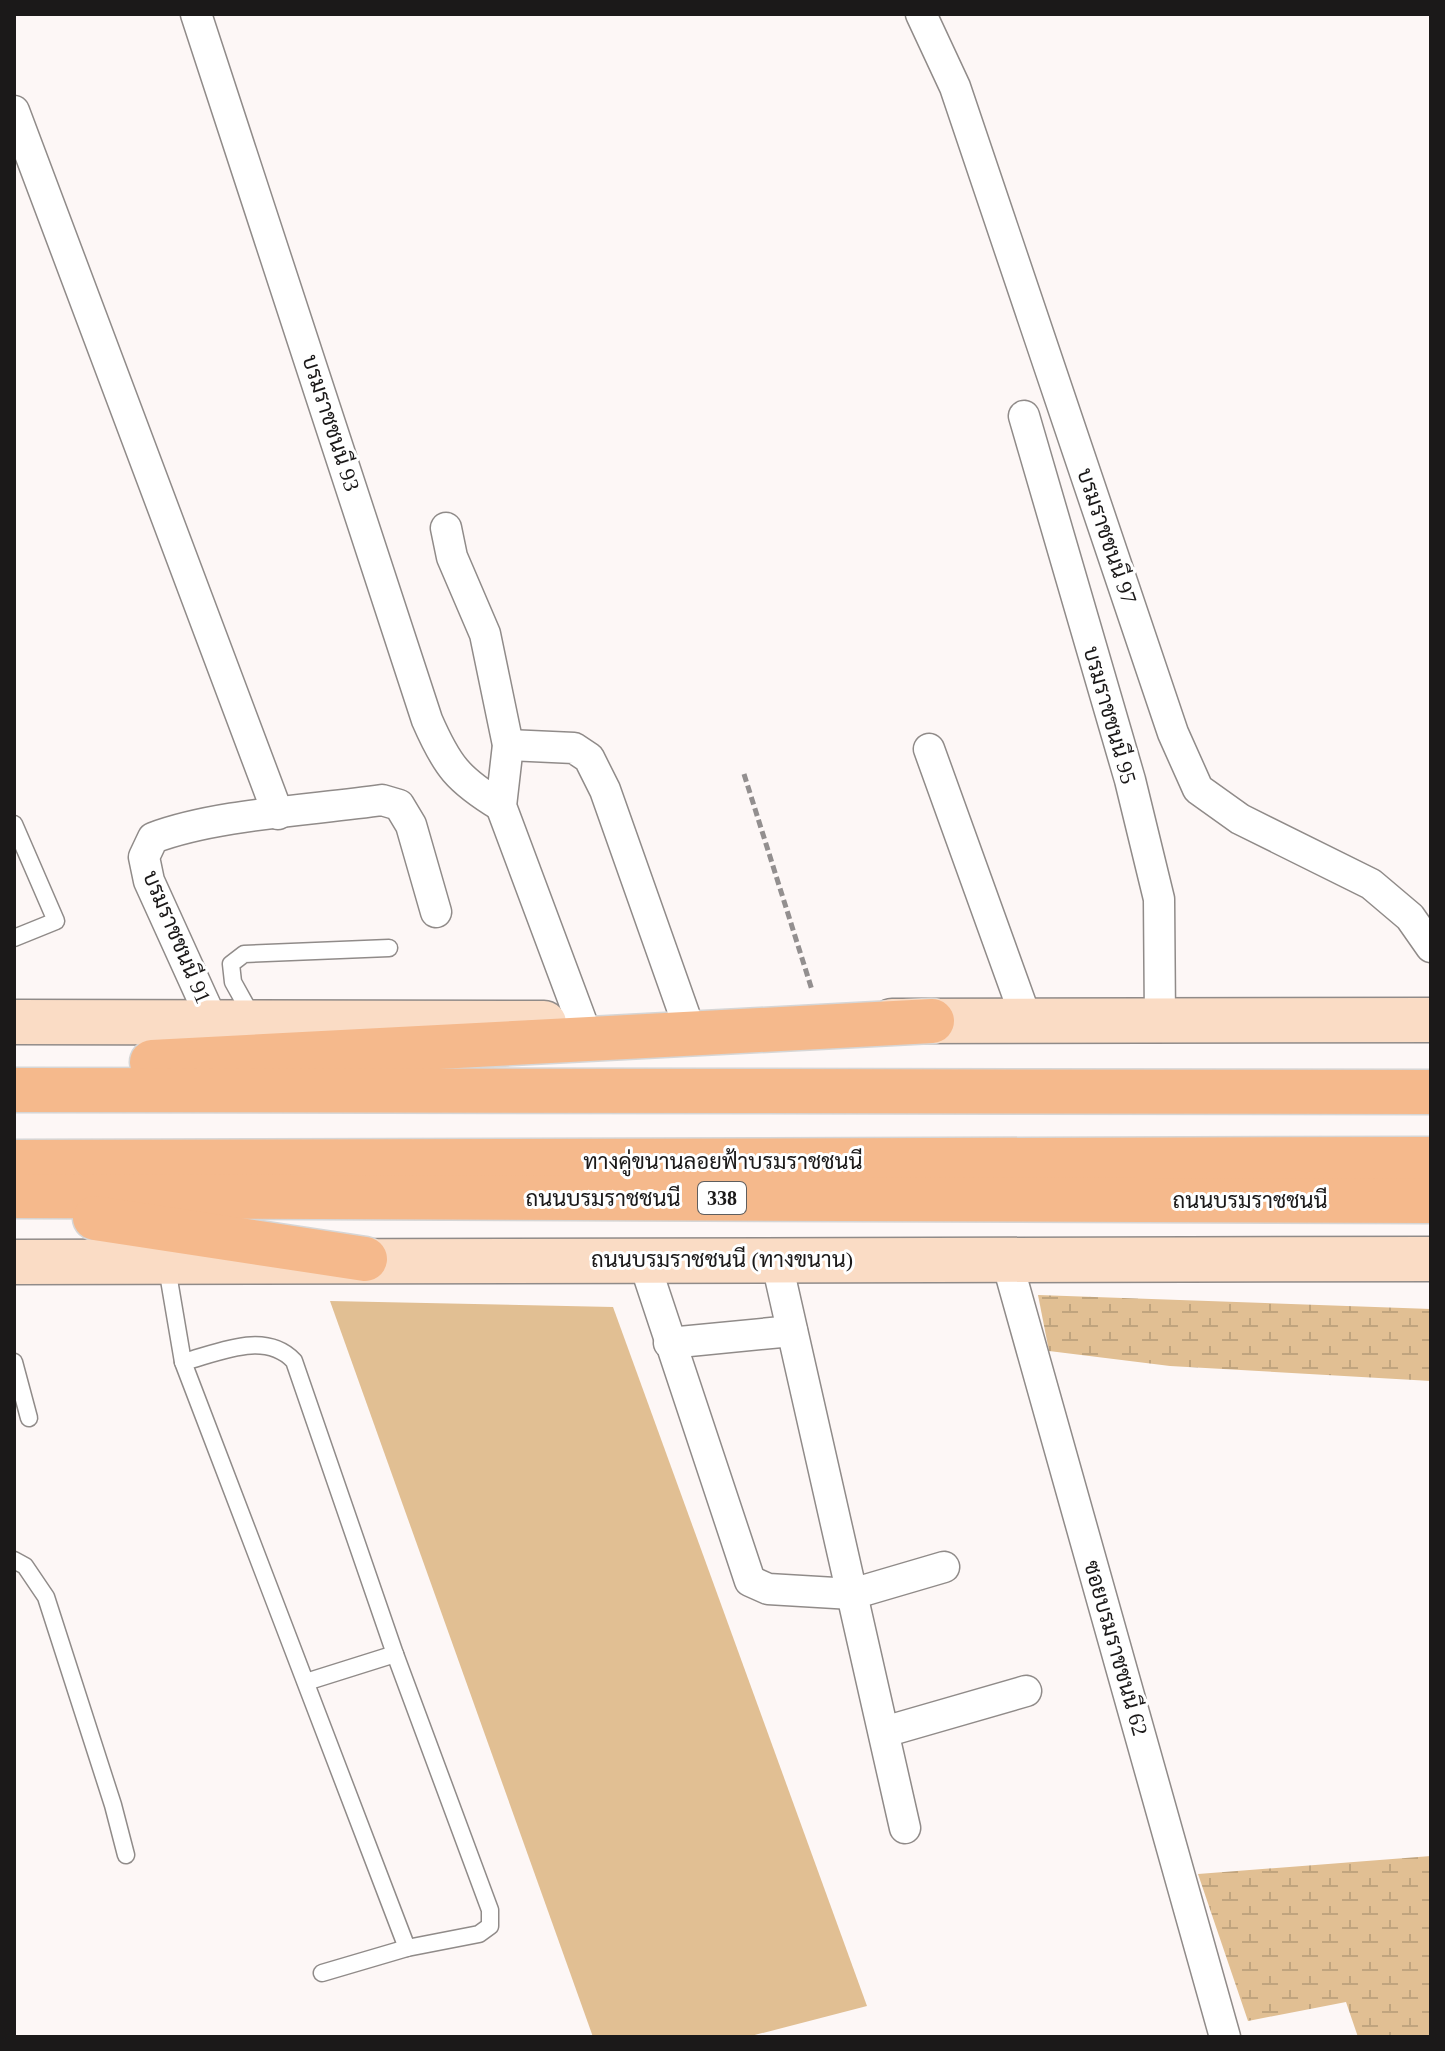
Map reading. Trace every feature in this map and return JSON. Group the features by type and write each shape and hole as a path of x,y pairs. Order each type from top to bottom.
{"main road":[{"path":"14,1022 1431,1020"},
{"path":"14,1070 932,1021"},
{"path":"14,1090 1431,1092"},
{"path":"14,1109 1431,1110"},
{"name":"ทางคู่ขนานลอยฟ้าบรมราชชนนี","path":"14,1162 1431,1159"},
{"name":"ถนนบรมราชชนนี","path":"14,1196 1431,1201"},
{"path":"14,1206 365,1259"},
{"name":"ถนนบรมราชชนนี (ทางขนาน)","path":"14,1262 1431,1259"}],"street":[{"name":"บรมราชชนนี 93","path":"196,14 427,720 445,762 474,790 501,806"},
{"name":"บรมราชชนนี 97","path":"921,14 955,87 1173,733 1198,789 1240,819 1371,884 1410,917 1431,947"},
{"path":"15,119 278,814"},
{"name":"บรมราชชนนี 95","path":"1024,416 1130,780 1159,899 1160,1020"},
{"path":"446,528 452,557 485,634 508,745 501,806 582,1023"},
{"path":"508,745 574,748 589,758 605,790 687,1022"},
{"path":"929,749 1027,1021"},
{"name":"บรมราชชนนี 91","path":"234,1022 149,881 144,857 153,838 179,828 382,800 399,805 411,825 436,912"},
{"name":"ซอยบรมราชชนนี 62","path":"1006,1258 1225,2037"},
{"path":"643,1259 750,1581 768,1589 852,1594 944,1567"},
{"path":"776,1259 905,1828"},
{"path":"669,1343 792,1331"},
{"path":"884,1732 1026,1691"}],"lane":[{"path":"14,824 56,921 14,938"},
{"path":"234,1022 231,964 244,954 389,948"},
{"path":"166,1261 183,1362 407,1948"},
{"path":"183,1362 257,1343 284,1349 294,1361 395,1654 490,1910 490,1926 479,1934 407,1948 322,1973"},
{"path":"14,1362 29,1418"},
{"path":"14,1560 25,1566 46,1597 126,1855"},
{"path":"306,1682 395,1654"}],"path":[{"path":"744,774 822,1021"}],"green space":[{"path":"1038,1295 1431,1309 1431,1381 1170,1366 1049,1351"},
{"path":"330,1301 613,1307 867,2006 747,2037 593,2037"},
{"path":"1431,1856 1431,2037 1358,2037 1346,2002 1248,2021 1198,1874"}]}
